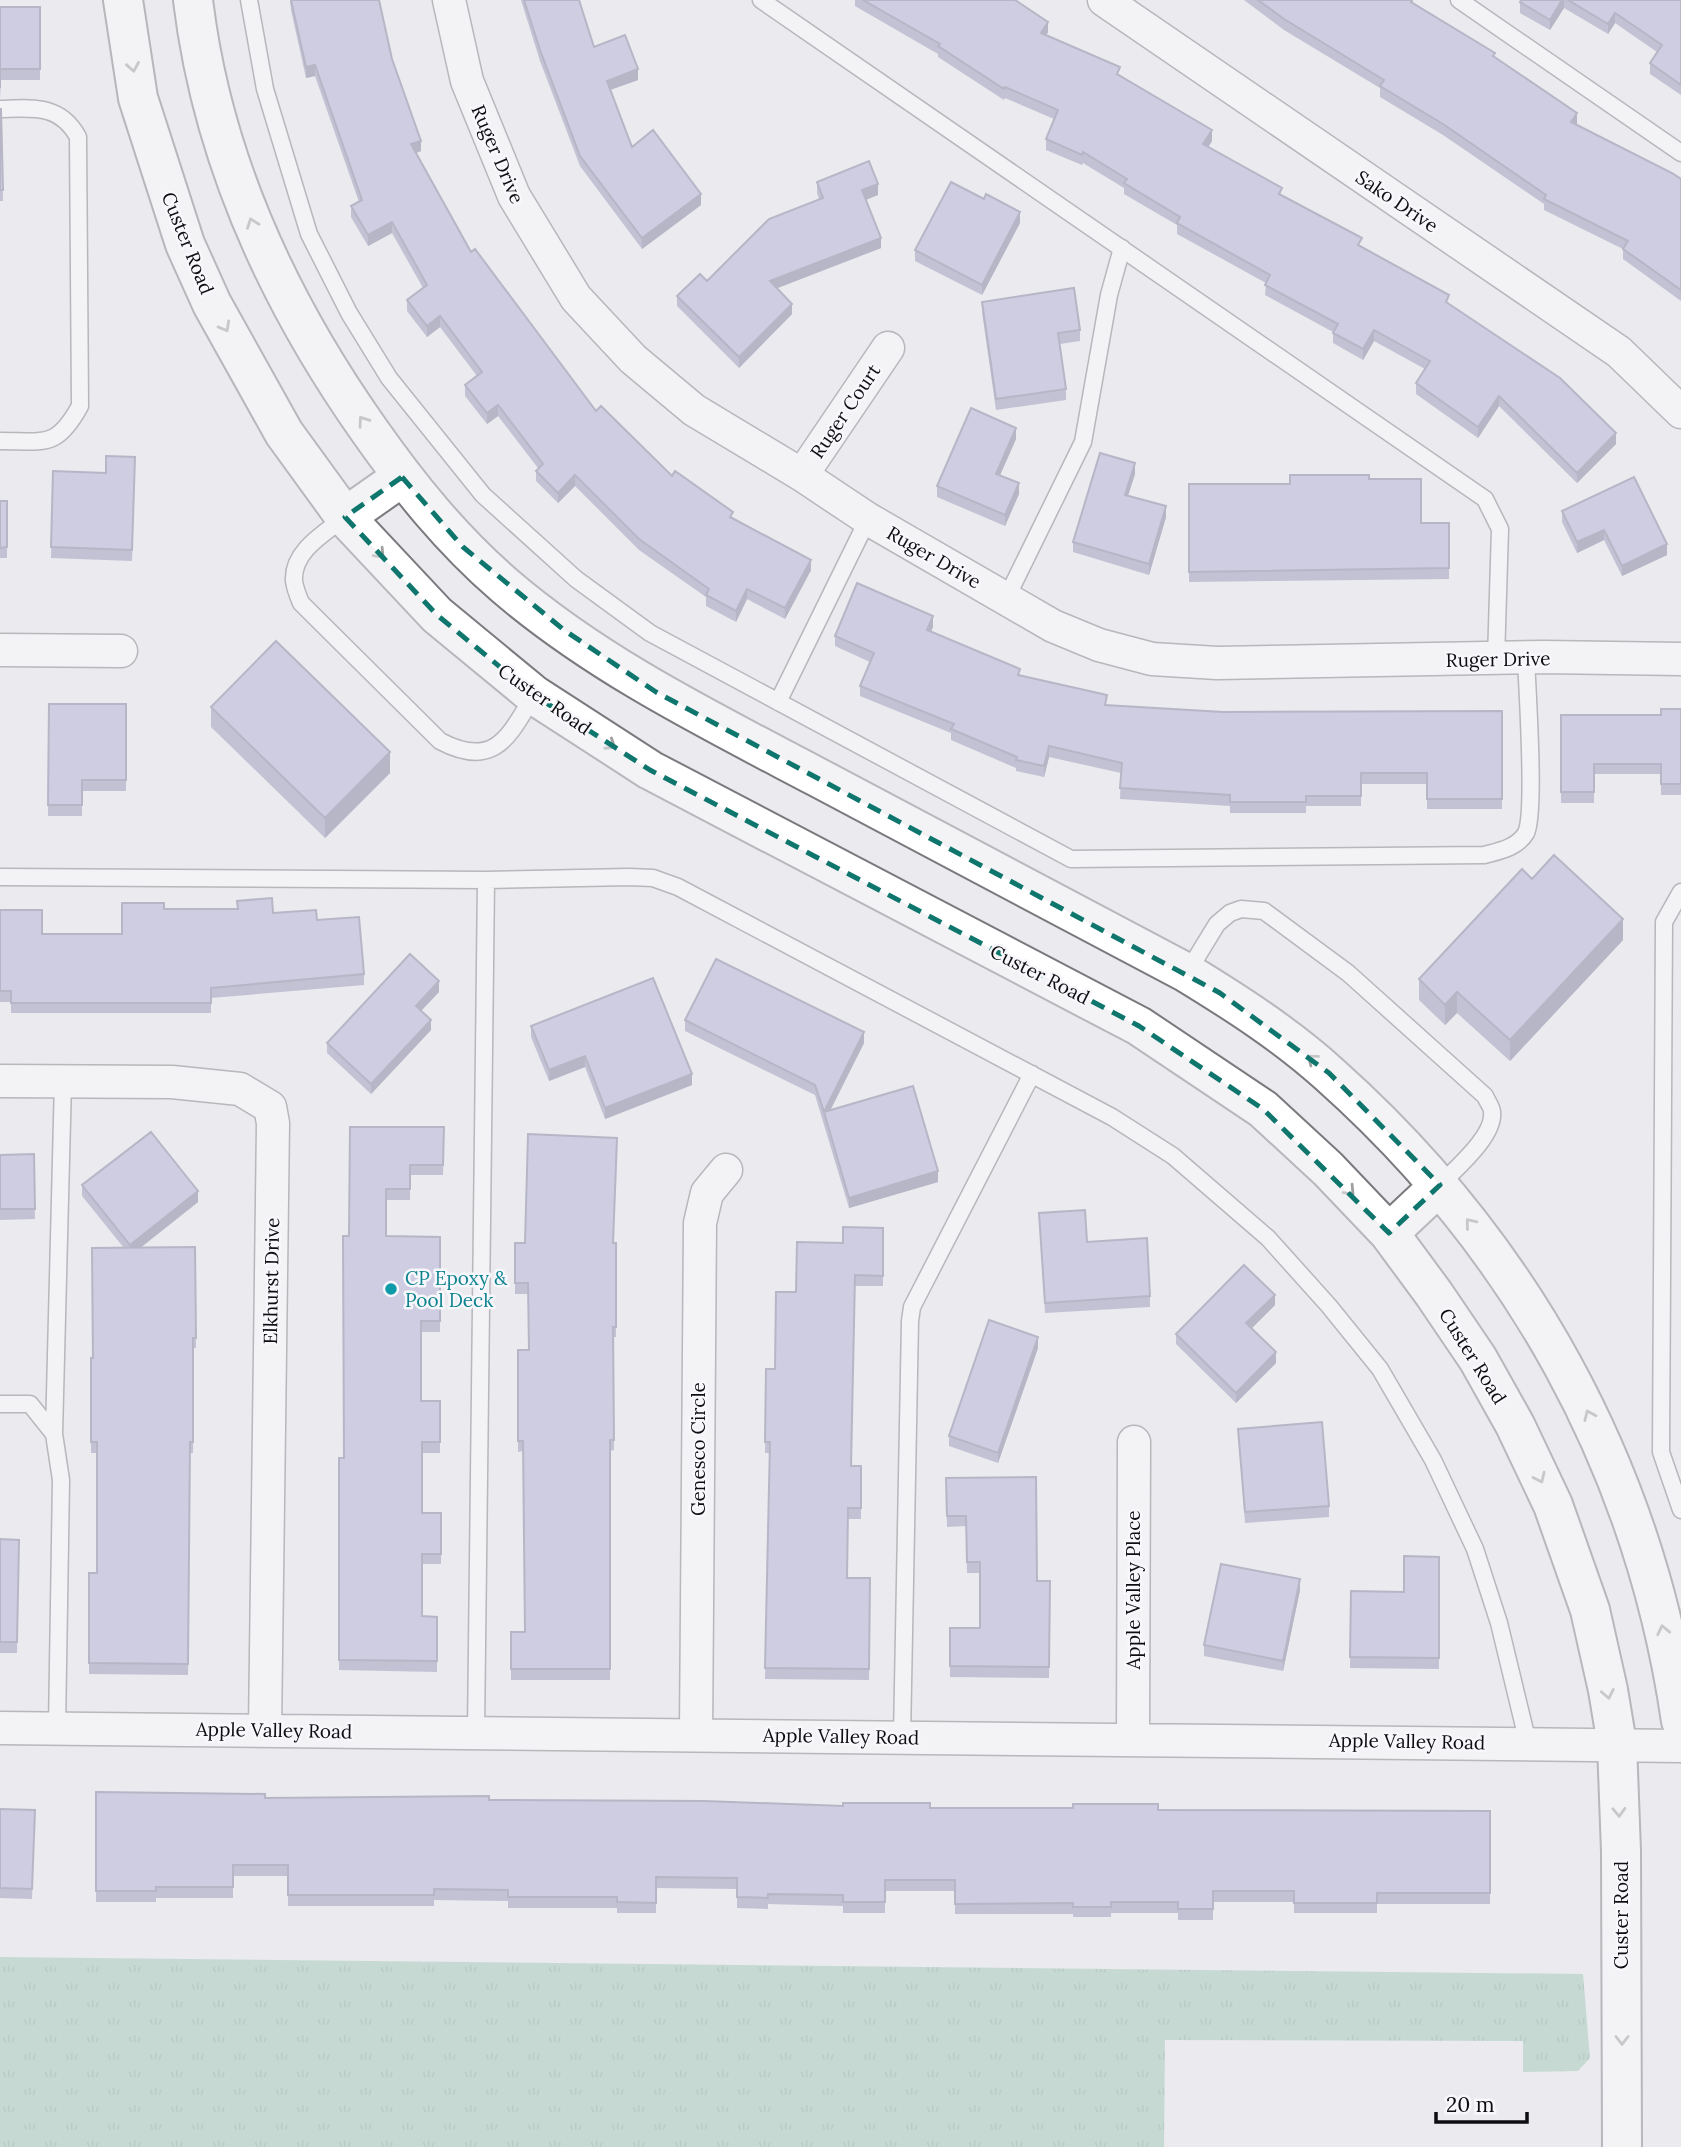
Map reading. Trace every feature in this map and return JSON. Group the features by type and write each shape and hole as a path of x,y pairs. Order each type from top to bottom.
{"main road":[{"name":"Custer Road","path":"122,0 138,98 185,244 212,304 284,433 345,517 437,615 534,695 650,770 1139,1026 1263,1109 1328,1169 1389,1233 1478,1359 1515,1425 1553,1505 1590,1611 1608,1690 1617,1744 1621,1851 1622,2147"},
{"path":"193,0 196,29 210,95 233,172 262,248 294,313 334,380 402,477 463,547 507,587 564,630 656,692 1187,972 1280,1034 1329,1073 1440,1185 1487,1244 1536,1315 1584,1404 1609,1459 1641,1544 1660,1617 1681,1721"},
{"path":"345,517 402,477"},
{"path":"1389,1233 1440,1185"}],"street":[{"name":"Ruger Drive","path":"449,0 467,81 514,196 576,298 633,359 694,410 802,475 868,519 1053,626 1087,640 1153,659 1217,663 1511,658 1681,659"},
{"name":"Sako Drive","path":"1104,0 1619,352 1681,412"},
{"name":"Ruger Court","path":"802,475 888,348"},
{"path":"0,650 121,650"},
{"name":"Elkhurst Drive","path":"0,1081 172,1082 240,1089 270,1107 273,1123 265,1730"},
{"name":"Genesco Circle","path":"696,1735 700,1223 707,1193 726,1170"},
{"name":"Apple Valley Place","path":"1133,1739 1134,1442"},
{"name":"Apple Valley Road","path":"0,1728 1681,1745"}],"lane":[{"path":"249,0 265,89 309,233 349,313 389,378 483,495 576,579 650,633 1071,859 1483,855 1510,848 1526,832 1530,803 1511,658 1500,529 1485,499 761,0"},
{"path":"1459,0 1681,153"},
{"path":"0,108 37,108 55,113 71,125 78,137 80,406 63,434 49,441 0,441"},
{"path":"1006,599 1083,442 1109,295 1122,248"},
{"path":"345,517 305,549 295,565 294,582 300,603 440,741 452,748 477,751 494,749 510,734 534,695"},
{"path":"778,702 868,519"},
{"path":"0,877 486,880 653,878 678,887 1112,1117 1173,1156 1268,1238 1329,1306 1380,1369 1433,1460 1475,1549 1499,1623 1528,1742"},
{"path":"476,1732 486,880"},
{"path":"1681,892 1664,922 1661,1438 1661,1451 1681,1510"},
{"path":"1187,972 1217,924 1230,913 1241,909 1254,909 1264,911 1348,972 1485,1097 1493,1110 1491,1124 1483,1139 1440,1185"},
{"path":"902,1737 912,1307 1032,1074"},
{"path":"57,1728 61,1480 54,1434 63,1081"},
{"path":"0,1404 30,1404 54,1434"}],"highlighted area":[{"path":"402,477 463,547 564,630 656,692 1220,993 1329,1073 1440,1185 1389,1233 1263,1109 1139,1026 650,770 534,695 437,615 345,517"}],"green space":[{"path":"0,1957 1583,1974 1590,2058 1578,2071 1523,2072 1523,2041 1165,2040 1164,2147 0,2147"}],"building":[{"path":"291,0 379,0 392,59 421,141 411,144 471,252 475,249 596,411 601,406 672,476 675,471 733,512 730,517 811,560 785,608 747,589 736,611 706,595 709,589 639,539 575,475 558,493 536,471 543,464 498,405 487,413 465,385 482,372 440,316 427,326 407,300 427,285 392,222 368,235 351,206 362,200 315,65 306,67"},
{"path":"524,0 579,0 594,47 625,35 638,69 607,81 632,147 653,130 701,194 642,238 580,156"},
{"path":"863,0 1015,0 1048,22 1041,33 1120,67 1117,74 1212,130 1203,144 1282,188 1279,194 1362,238 1358,245 1449,295 1446,302 1560,378 1616,433 1577,473 1499,396 1478,427 1416,383 1430,361 1374,330 1363,349 1333,333 1338,324 1265,285 1270,275 1177,223 1180,217 1124,183 1127,179 1083,152 1082,155 1046,139 1058,110 1005,87 1004,89 938,46 940,44"},
{"path":"1258,0 1412,0 1411,2 1495,53 1493,56 1577,113 1571,122 1681,179 1681,290 1623,249 1628,241 1544,199 1546,195 1443,124 1380,86 1384,80 1284,19"},
{"path":"1562,0 1550,20 1520,2"},
{"path":"1568,0 1681,0 1681,85 1650,63 1662,45 1615,13 1608,24"},
{"path":"0,7 40,7 40,69 0,69"},
{"path":"1,109 3,190 0,190"},
{"path":"869,161 878,184 862,190 881,238 770,281 792,304 739,357 677,296 700,274 707,281 769,219 823,198 817,182"},
{"path":"951,182 984,199 986,194 1020,212 982,285 915,250"},
{"path":"1074,288 1080,330 1058,333 1066,389 996,399 982,302"},
{"path":"971,408 1016,428 996,474 1019,483 1005,515 937,486"},
{"path":"1100,453 1135,463 1125,495 1166,506 1149,564 1073,542"},
{"path":"106,456 135,457 132,550 51,547 53,471 106,473"},
{"path":"1290,475 1369,475 1369,479 1421,479 1421,523 1449,523 1449,568 1189,572 1189,484 1290,484"},
{"path":"1634,477 1667,544 1622,566 1604,530 1577,542 1562,511"},
{"path":"0,501 7,501 7,547 0,548"},
{"path":"857,583 933,616 927,630 1020,669 1018,675 1107,695 1105,705 1223,712 1502,711 1502,799 1427,799 1427,773 1361,773 1361,796 1306,796 1306,802 1230,802 1230,795 1120,788 1122,763 1049,746 1044,766 1016,760 1017,757 951,729 954,724 860,686 874,653 835,636"},
{"path":"276,641 390,752 325,818 211,707"},
{"path":"49,704 126,704 126,780 82,780 82,805 48,805"},
{"path":"1661,709 1681,709 1681,784 1661,784 1661,764 1594,764 1594,792 1561,792 1561,715 1661,715"},
{"path":"1554,855 1623,919 1510,1040 1457,992 1445,1005 1419,979 1522,869 1532,879"},
{"path":"272,898 273,913 316,910 317,920 359,917 364,974 211,988 211,1003 11,1003 11,991 0,991 0,910 42,910 42,934 122,934 122,903 164,903 164,909 238,909 237,901"},
{"path":"410,954 439,981 416,1006 431,1020 371,1084 327,1043"},
{"path":"716,959 864,1032 824,1112 815,1085 685,1020"},
{"path":"653,978 692,1074 605,1108 585,1056 549,1070 531,1026"},
{"path":"913,1086 938,1171 849,1198 824,1112"},
{"path":"350,1127 444,1127 443,1165 410,1165 410,1189 386,1189 386,1236 440,1237 440,1321 421,1321 421,1401 440,1401 440,1442 422,1442 422,1513 441,1513 441,1554 422,1554 422,1616 437,1617 437,1661 339,1660 339,1458 344,1458 343,1236 349,1236"},
{"path":"151,1132 198,1191 130,1245 82,1185"},
{"path":"528,1134 617,1138 613,1243 616,1243 616,1327 613,1327 614,1440 610,1440 610,1669 511,1669 511,1632 525,1632 523,1441 518,1441 518,1350 529,1350 528,1283 515,1283 515,1243 525,1243"},
{"path":"34,1154 35,1209 0,1209 0,1155"},
{"path":"1085,1210 1087,1242 1147,1238 1150,1296 1045,1303 1039,1213"},
{"path":"843,1227 883,1228 883,1276 855,1275 851,1466 861,1466 861,1508 848,1508 847,1578 870,1578 869,1669 765,1668 770,1442 765,1442 766,1369 775,1369 776,1292 796,1292 797,1242 843,1243"},
{"path":"195,1247 196,1338 193,1338 193,1442 190,1442 188,1664 89,1663 89,1573 97,1573 97,1442 91,1442 92,1248"},
{"path":"1244,1265 1275,1295 1246,1323 1276,1352 1236,1393 1176,1334"},
{"path":"989,1320 1038,1337 998,1453 949,1436"},
{"path":"1322,1422 1329,1506 1245,1512 1238,1429"},
{"path":"1036,1477 1037,1581 1050,1581 1049,1667 950,1666 950,1628 980,1628 980,1562 967,1562 966,1516 947,1516 946,1478"},
{"path":"0,1539 19,1540 17,1642 0,1642"},
{"path":"1404,1556 1439,1557 1439,1658 1350,1657 1351,1591 1404,1592"},
{"path":"1221,1564 1300,1579 1283,1661 1204,1645"},
{"path":"96,1792 265,1794 265,1798 489,1796 489,1800 704,1801 843,1806 843,1803 930,1803 930,1808 1073,1808 1073,1804 1158,1804 1158,1810 1490,1811 1490,1893 1377,1893 1377,1903 1294,1903 1294,1891 1213,1891 1213,1909 1178,1909 1178,1902 1111,1902 1111,1907 1073,1907 1073,1903 955,1904 955,1880 885,1880 885,1902 843,1902 843,1895 768,1894 768,1898 737,1897 737,1878 656,1877 656,1903 617,1902 617,1897 508,1897 508,1890 434,1889 434,1895 288,1895 288,1865 233,1865 233,1887 156,1887 156,1891 96,1891"},
{"path":"0,1809 35,1810 32,1889 0,1888"}],"place":[{"name":"CP Epoxy & Pool Deck","path":"391,1289"}]}
